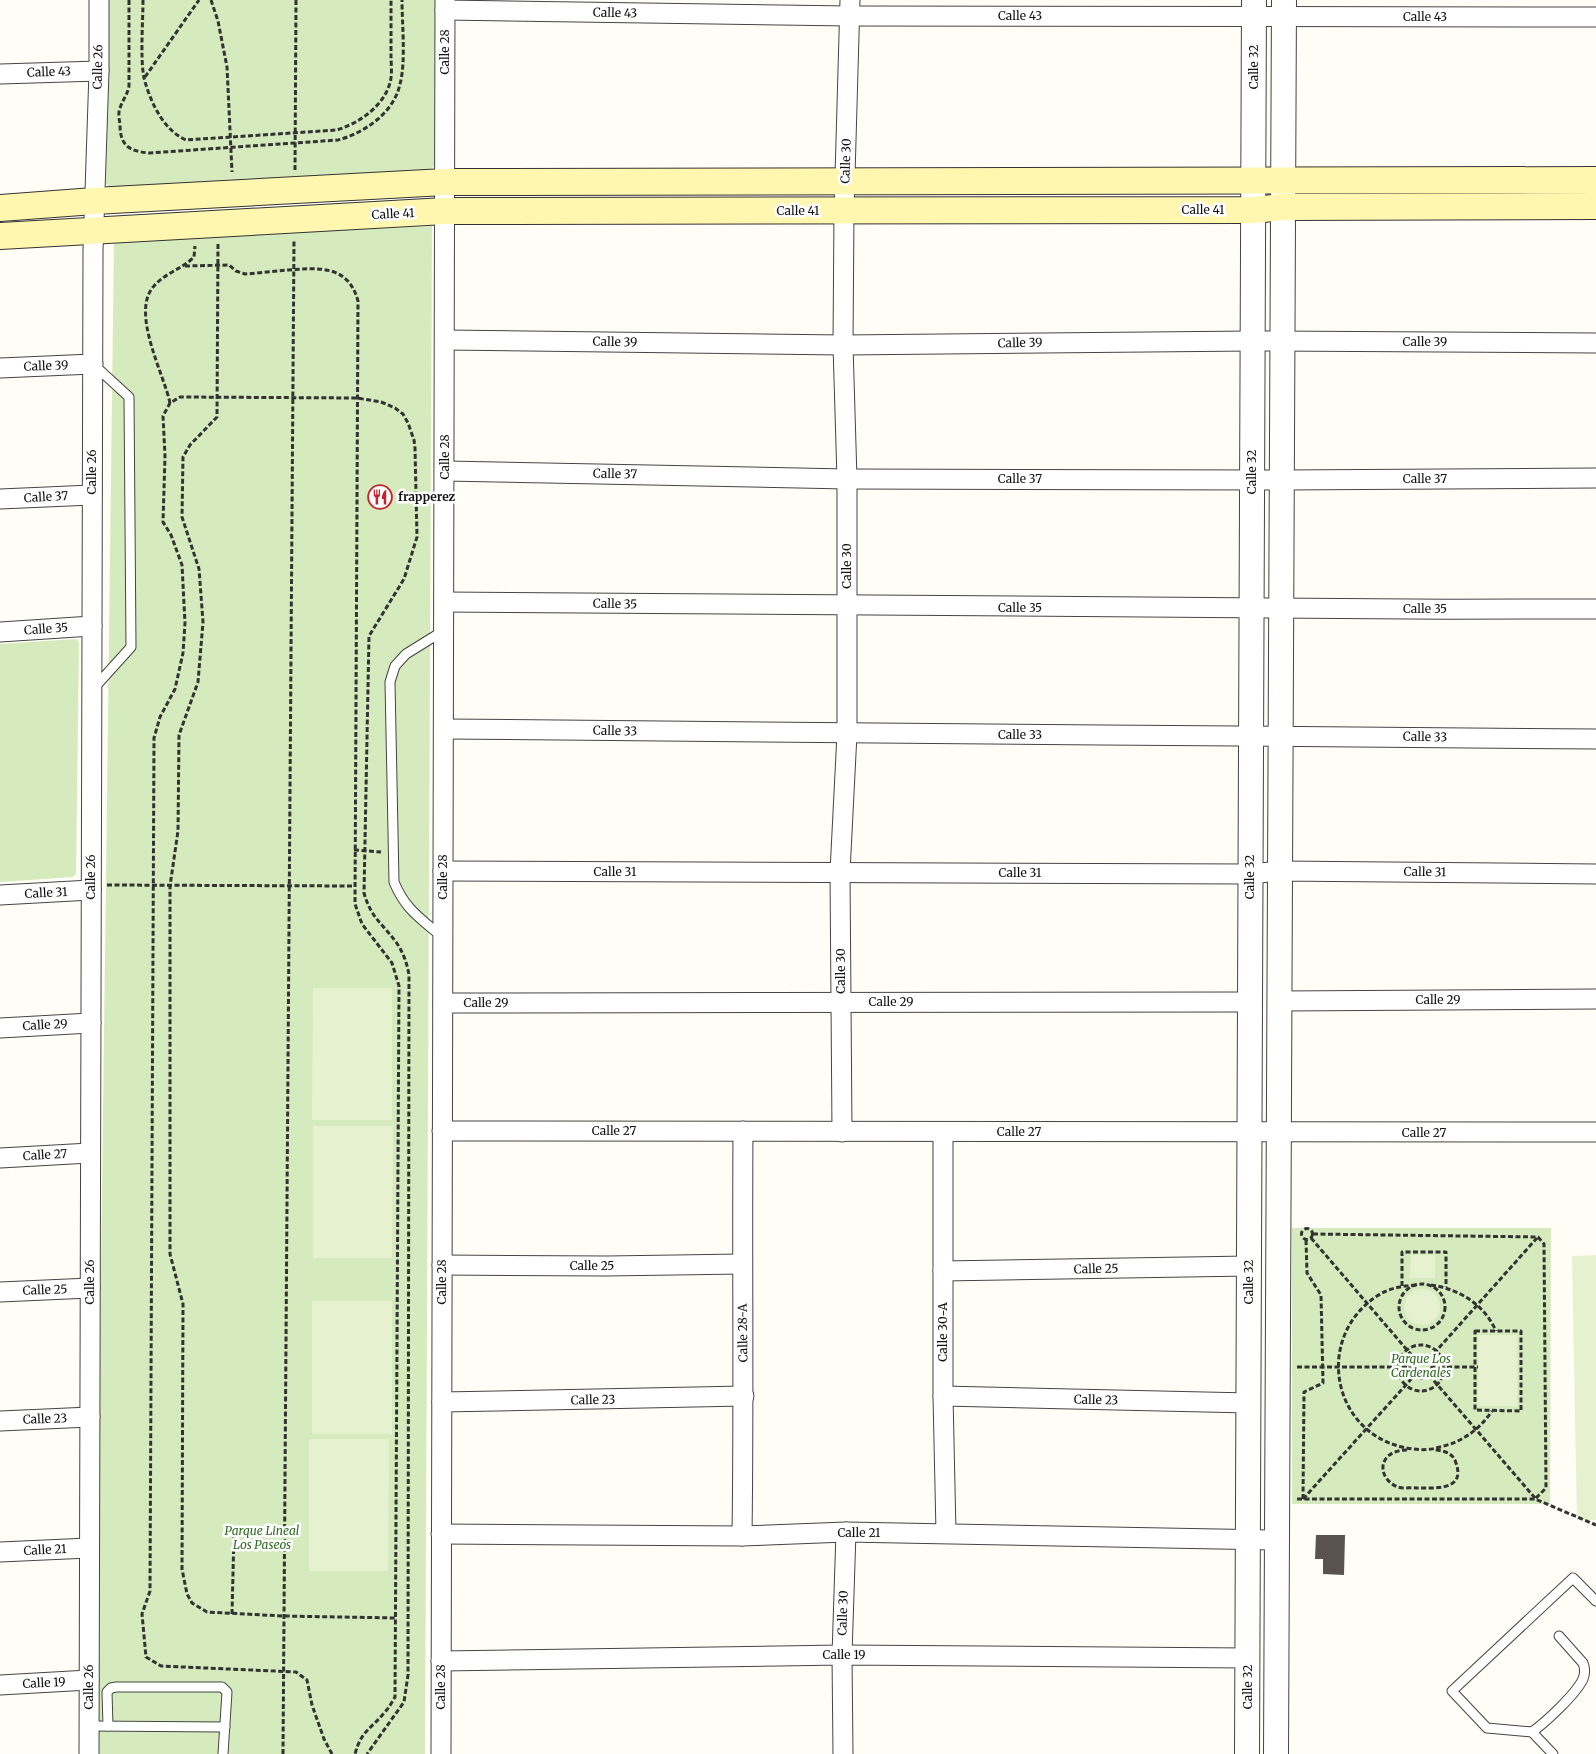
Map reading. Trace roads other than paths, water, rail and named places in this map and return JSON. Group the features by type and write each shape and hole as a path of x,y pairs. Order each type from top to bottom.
{"main road":[{"path":"0,208 94,201 445,182 1596,180"},
{"name":"Calle 41","path":"0,236 445,211 1253,210 1283,207 1596,206"}],"street":[{"name":"Calle 26","path":"88,1754 93,230 99,71 99,0"},
{"name":"Calle 43","path":"445,5 849,8 1254,8 1596,16"},
{"name":"Calle 28","path":"440,1754 445,5"},
{"name":"Calle 30","path":"842,1132 840,872 847,734 847,479 843,346 849,8"},
{"name":"Calle 32","path":"1247,1754 1254,8"},
{"path":"1276,1754 1284,9"},
{"name":"Calle 43","path":"0,74 99,71"},
{"name":"Calle 39","path":"445,340 843,346 1252,341 1596,343"},
{"name":"Calle 39","path":"0,368 93,364"},
{"name":"Calle 37","path":"445,471 847,479 1282,480 1596,478"},
{"name":"Calle 37","path":"0,499 92,494"},
{"name":"Calle 35","path":"444,602 1281,610 1596,608"},
{"name":"Calle 35","path":"0,632 92,626"},
{"name":"Calle 33","path":"444,729 847,734 1251,735 1596,739"},
{"name":"Calle 31","path":"443,871 1250,874 1280,871 1596,874"},
{"name":"Calle 31","path":"0,896 91,890"},
{"name":"Calle 29","path":"1280,1001 1596,999"},
{"name":"Calle 29","path":"443,1002 1250,1002"},
{"name":"Calle 29","path":"0,1028 91,1023"},
{"name":"Calle 27","path":"442,1131 1596,1132"},
{"name":"Calle 28-A","path":"742,1536 744,1396 742,1264 743,1131"},
{"name":"Calle 30-A","path":"943,1132 943,1396 946,1533"},
{"name":"Calle 27","path":"0,1158 90,1153"},
{"name":"Calle 25","path":"442,1265 607,1266 742,1264"},
{"name":"Calle 25","path":"943,1271 1249,1266"},
{"name":"Calle 25","path":"0,1292 90,1288"},
{"name":"Calle 23","path":"442,1402 744,1396"},
{"name":"Calle 23","path":"943,1396 1249,1403"},
{"name":"Calle 23","path":"0,1421 90,1417"},
{"name":"Calle 30","path":"843,1754 842,1655 846,1532"},
{"name":"Calle 21","path":"441,1534 742,1536 846,1532 1277,1540"},
{"name":"Calle 21","path":"0,1552 89,1548"},
{"name":"Calle 19","path":"441,1661 842,1655 1248,1658"},
{"name":"Calle 19","path":"0,1685 89,1680"}],"lane":[{"path":"92,690 131,647 129,397 93,364"},
{"path":"443,938 410,910 400,898 394,882 390,682 395,666 406,654 444,630"},
{"path":"1553,1754 1532,1732 1488,1728 1452,1691 1573,1578 1596,1600"},
{"path":"1532,1732 1573,1693 1583,1679 1583,1663 1559,1636"},
{"path":"108,1726 107,1692 110,1688 222,1687 227,1692 223,1754"},
{"path":"89,1726 225,1727"}],"place":[{"name":"frapperez","path":"380,497"}],"park label":[{"name":"Parque Los Cardenales","path":"1421,1366"},
{"name":"Parque Lineal Los Paseos","path":"262,1538"}]}
